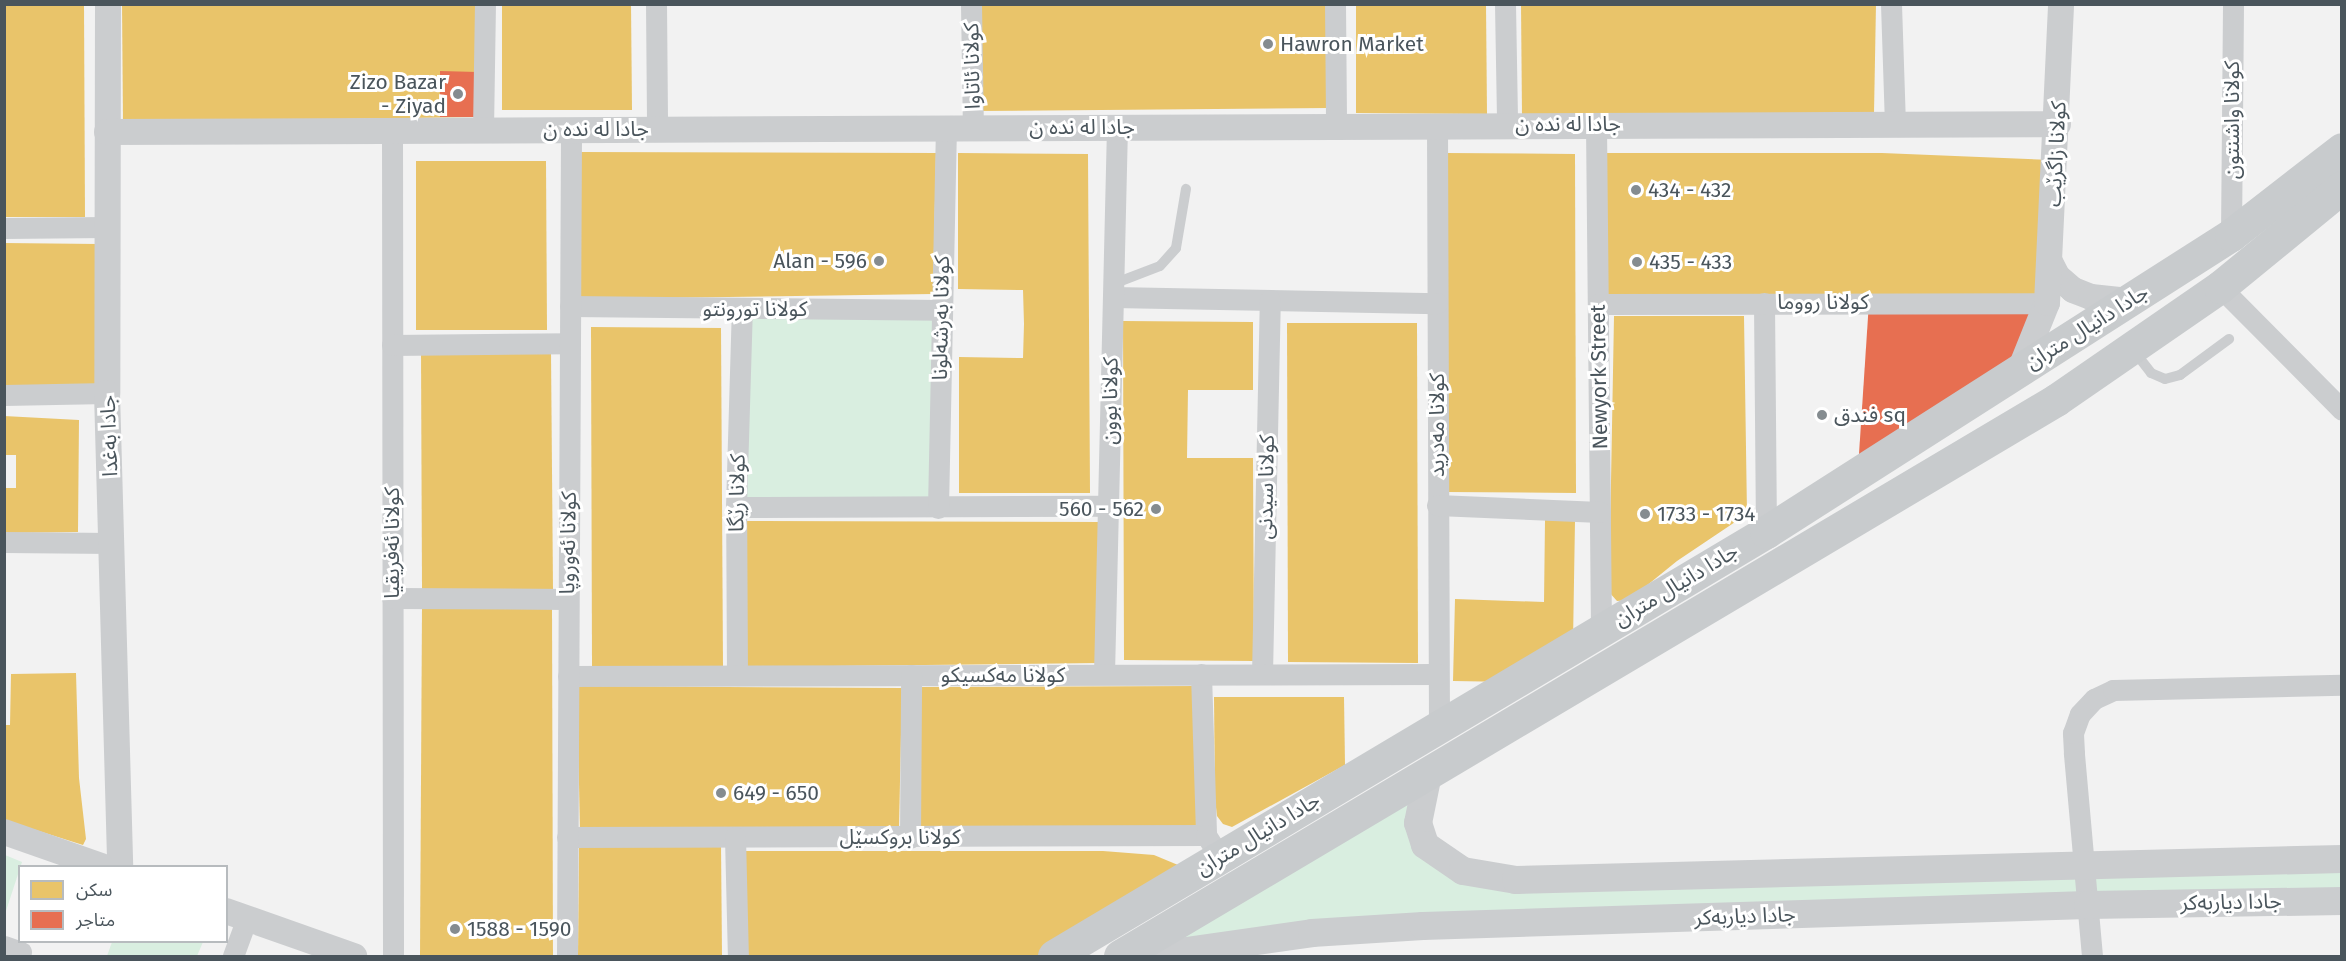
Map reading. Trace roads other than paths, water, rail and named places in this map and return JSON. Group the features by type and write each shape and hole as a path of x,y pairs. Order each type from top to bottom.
{"main road":[{"name":"جادا دانيال متران","path":"1054,957 1213,846 1439,724 1766,532 2231,235 2342,150"},
{"name":"جادا دانيال متران","path":"1120,957 2056,400 2220,287 2342,187"},
{"name":"جادا دیاربه‌كر","path":"1428,774 1418,823 1425,845 1452,865 1487,877 1516,880 2342,859"},
{"name":"جادا دیاربه‌كر","path":"1151,957 1312,933 1423,926 2088,905 2342,901"}],"street":[{"name":"جادا بەغدا","path":"108,4 107,393 120,865"},
{"path":"483,130 485,4"},
{"path":"656,4 657,129"},
{"name":"كولانا ئاتاوا","path":"971,4 973,128"},
{"path":"1335,4 1336,126"},
{"path":"1505,4 1507,124"},
{"path":"1891,4 1894,124"},
{"name":"كولانا زاگرێب","path":"2020,370 2047,303 2058,124 2061,4"},
{"name":"كولانا واشنتون","path":"2231,235 2233,4"},
{"name":"جادا له نده ن","path":"107,132 1507,124 2058,124"},
{"name":"Newyork Street","path":"1596,125 1602,629"},
{"name":"كولانا مه‌درید","path":"1437,126 1439,724"},
{"name":"كولانا بوون","path":"1104,674 1117,127"},
{"name":"كولانا به‌رشه‌لونا","path":"939,508 940,310 946,128"},
{"name":"كولانا ئه‌وروپا","path":"567,957 571,129"},
{"name":"كولانا ئه‌فریقیا","path":"392,130 393,957"},
{"path":"4,228 106,227"},
{"path":"2049,262 2057,276 2073,290 2091,297 2129,301"},
{"path":"2220,287 2342,410"},
{"path":"1113,291 1270,300 1437,303"},
{"name":"كولانا سيدنى","path":"1262,674 1270,300"},
{"path":"1764,303 1766,532"},
{"name":"كولانا رووما","path":"1598,304 2047,303"},
{"name":"كولانا تورونتو","path":"570,306 742,310 940,310"},
{"name":"كولانا رێگا","path":"737,675 736,507 742,310"},
{"path":"392,345 570,343"},
{"path":"4,395 107,393"},
{"path":"1437,505 1600,512"},
{"path":"736,507 1108,506"},
{"path":"4,542 112,543"},
{"path":"392,598 567,599"},
{"path":"1201,674 1213,846"},
{"name":"كولانا مەکسیکو","path":"568,676 1438,674"},
{"path":"910,838 911,675"},
{"path":"2092,957 2073,733 2080,714 2094,699 2113,690 2342,685"},
{"path":"4,832 61,860 90,865"},
{"name":"كولانا بروکسێل","path":"567,837 910,838 1213,846"},
{"path":"735,837 738,957"},
{"path":"233,957 237,915 354,957"}],"lane":[{"path":"1113,291 1160,266 1176,248 1186,189"},
{"path":"2132,349 2151,373 2165,379 2180,375 2229,339"}],"place":[{"name":"Hawron Market","path":"1268,44"},
{"name":"Zizo Bazar - Ziyad","path":"458,94"},
{"name":"434 - 432","path":"1636,190"},
{"name":"Alan - 596","path":"879,261"},
{"name":"435 - 433","path":"1637,262"},
{"name":"فندق sq","path":"1822,415"},
{"name":"560 - 562","path":"1156,509"},
{"name":"1733 - 1734","path":"1645,514"},
{"name":"649 - 650","path":"721,793"},
{"name":"1588 - 1590","path":"455,929"}]}
